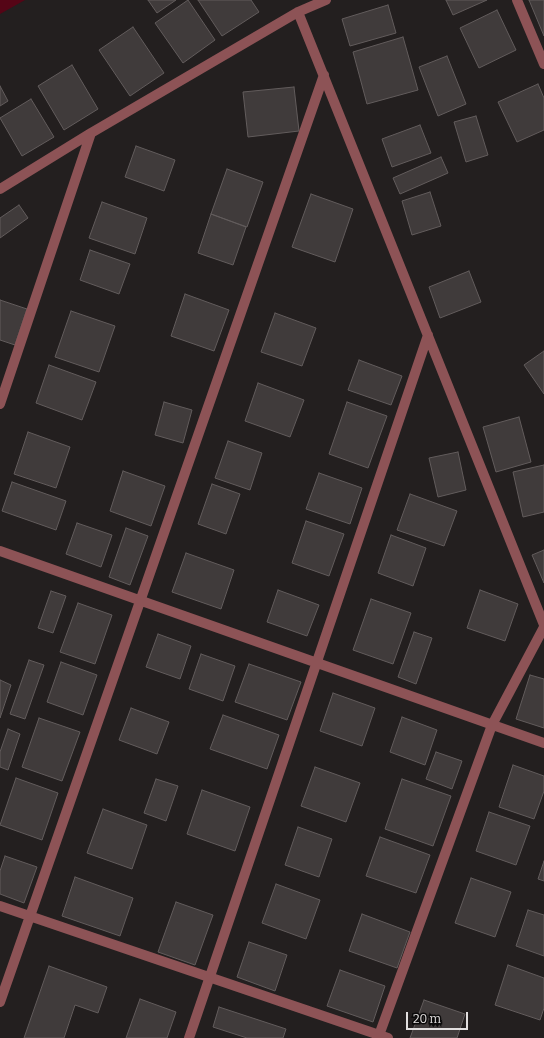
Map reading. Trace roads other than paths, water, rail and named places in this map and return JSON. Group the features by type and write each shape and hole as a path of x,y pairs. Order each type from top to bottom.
{"street":[{"path":"0,189 91,133 298,12 326,0"},
{"path":"517,0 544,64"},
{"path":"0,906 382,1037 492,725 544,626 298,12"},
{"path":"0,1002 324,75"},
{"path":"0,404 91,133"},
{"path":"189,1038 428,335"},
{"path":"0,551 544,743"}]}
